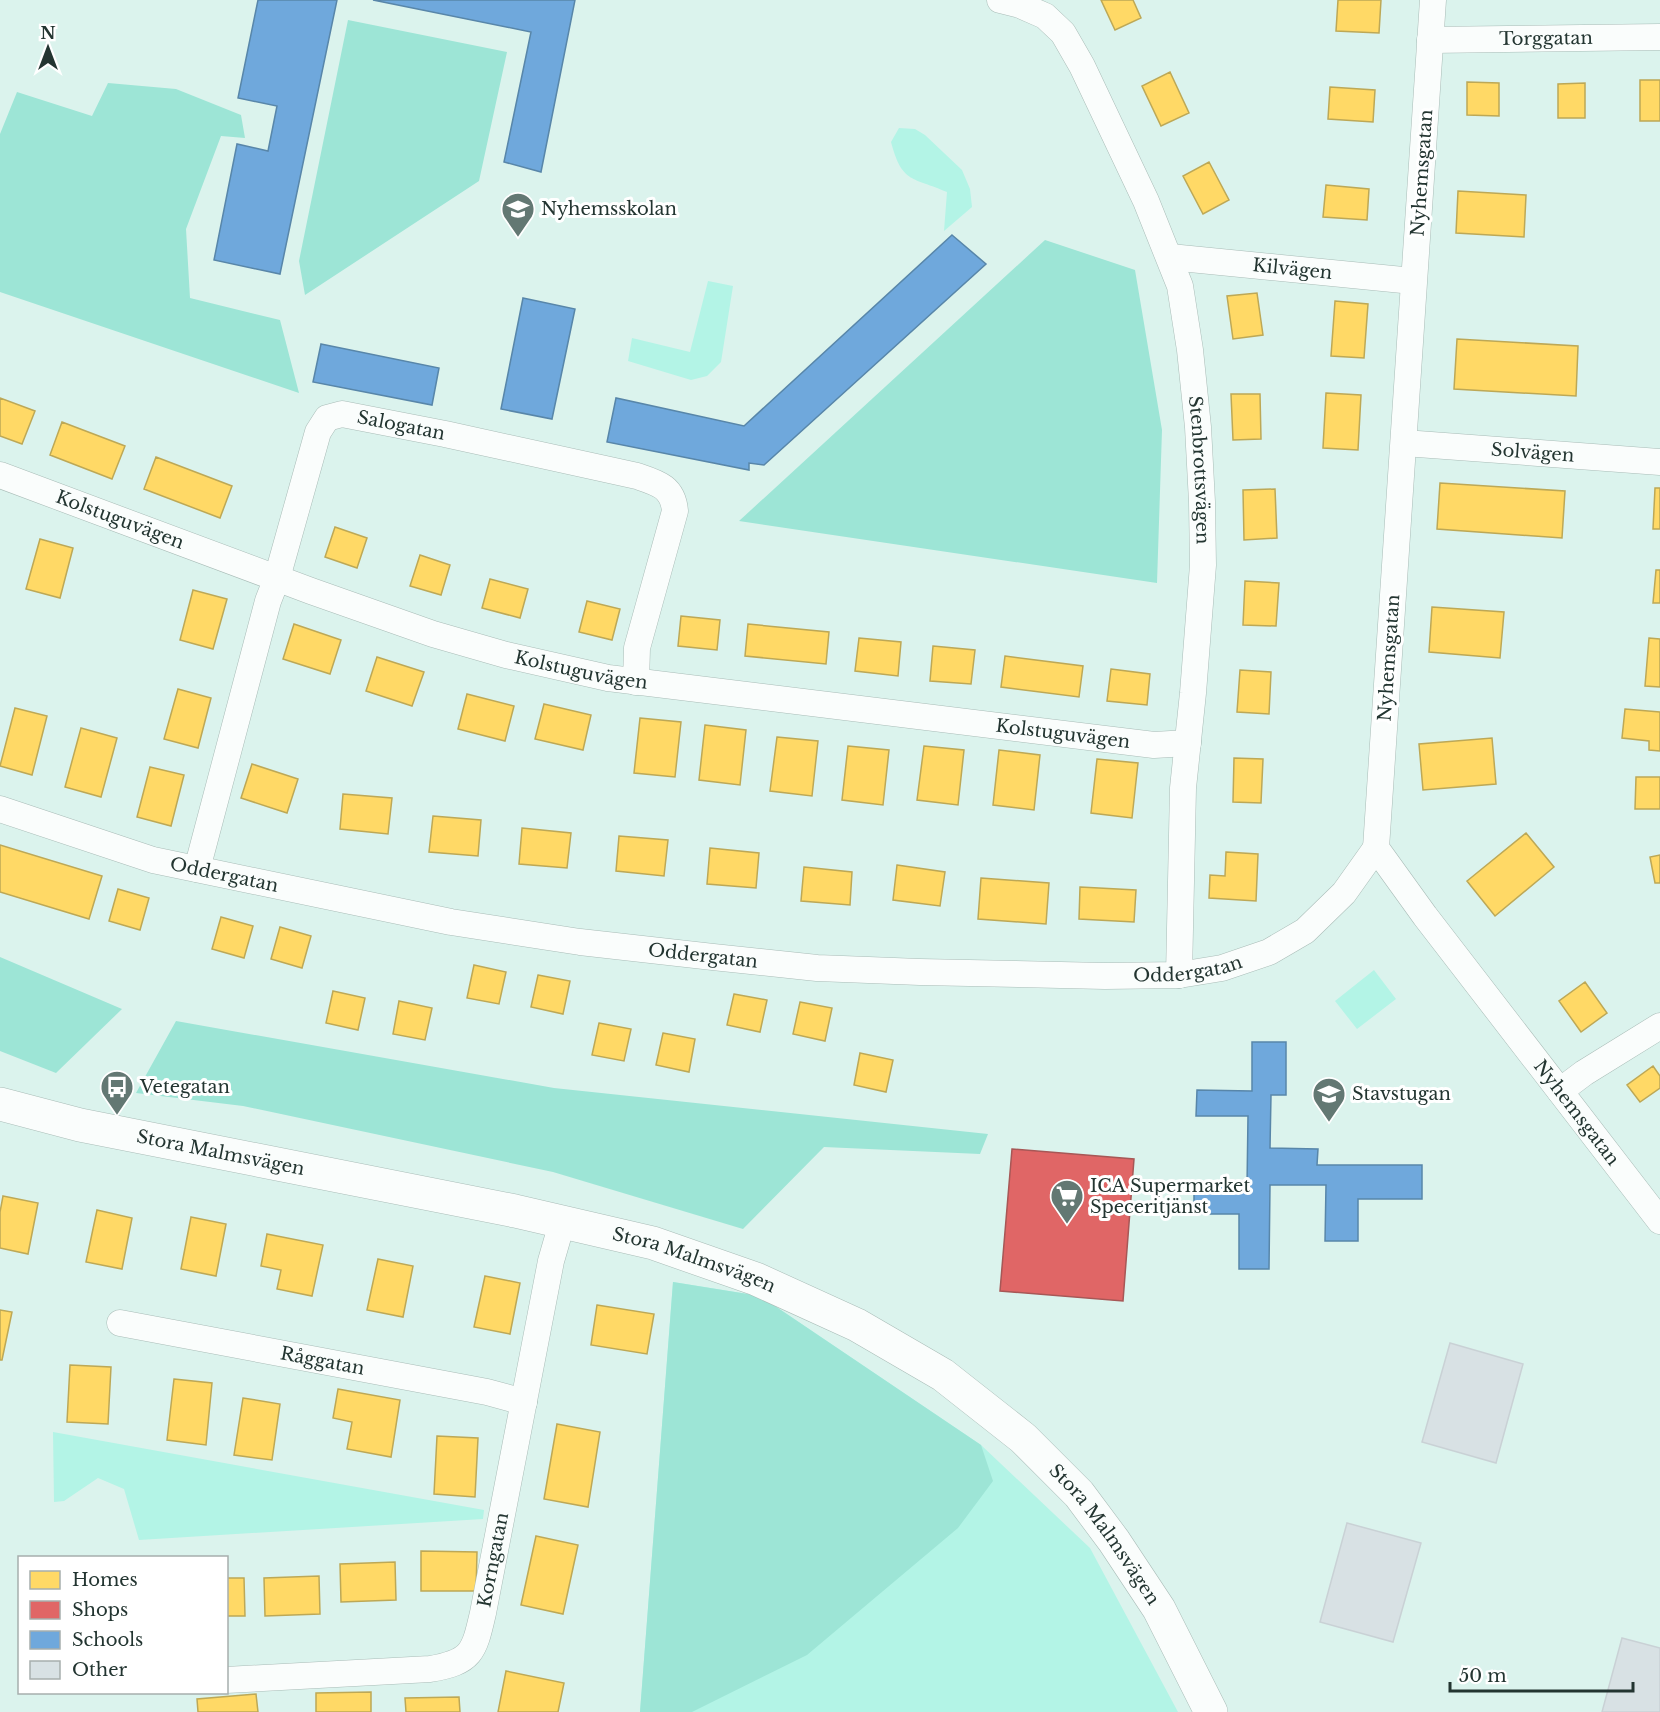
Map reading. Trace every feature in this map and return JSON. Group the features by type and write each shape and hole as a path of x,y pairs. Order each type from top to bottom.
{"street":[{"path":"1000,0 1047,8"},
{"name":"Nyhemsgatan","path":"1433,0 1376,848 1425,916 1660,1221"},
{"name":"Stenbrottsvägen","path":"1047,8 1082,66 1170,257 1180,286 1190,350 1198,427 1203,566 1183,788 1179,975"},
{"name":"Torggatan","path":"1430,40 1660,37"},
{"name":"Kilvägen","path":"1170,257 1413,281"},
{"name":"Salogatan","path":"197,869 265,613 318,432 327,418 342,414 445,434 637,476 660,484 674,499 675,512 637,648 636,682"},
{"name":"Solvägen","path":"1404,443 1660,462"},
{"name":"Kolstuguvägen","path":"0,475 443,637 563,668 636,682 1154,745 1188,744"},
{"name":"Oddergatan","path":"0,809 153,860 451,922 580,942 818,968 920,972 1105,976 1179,975 1222,968 1269,952 1305,930 1344,893 1376,848"},
{"path":"1560,1091 1584,1073 1660,1026"},
{"name":"Stora Malmsvägen","path":"0,1104 80,1125 515,1211 652,1243 756,1279 857,1325 943,1375 1023,1438 1079,1494 1114,1541 1159,1610 1211,1712"},
{"name":"Korngatan","path":"228,1680 430,1669 453,1665 466,1657 476,1642 483,1613 551,1261 562,1223"},
{"name":"Råggatan","path":"120,1323 487,1392 524,1402"}],"green space":[{"path":"348,20 507,52 479,181 305,295 299,261"},
{"path":"108,83 176,89 241,115 245,138 221,136 186,229 190,298 280,320 299,393 0,292 0,134 17,92 92,116"},
{"path":"899,128 915,129 925,135 962,170 970,189 972,207 944,231 947,192 917,181 905,172 895,156 891,142"},
{"path":"1045,240 1135,270 1162,430 1157,583 739,521"},
{"path":"708,281 733,286 721,362 707,376 691,380 628,361 632,338 690,352"},
{"path":"0,957 122,1009 56,1073 0,1051"},
{"path":"1374,970 1396,999 1357,1029 1335,1001"},
{"path":"176,1021 554,1088 988,1134 980,1154 824,1147 743,1229 553,1172 243,1106 136,1093"},
{"path":"673,1282 760,1296 981,1445 1090,1548 1178,1712 640,1712"},
{"path":"673,1282 760,1296 981,1445 993,1481 958,1528 807,1655 692,1712 640,1712"},
{"path":"53,1432 484,1510 483,1519 139,1540 124,1489 98,1478 64,1501 54,1502"}],"building: Homes":[{"path":"1101,0 1133,0 1141,18 1115,30"},
{"path":"1338,0 1381,0 1379,33 1336,31"},
{"path":"1170,72 1189,113 1161,126 1142,86"},
{"path":"1640,80 1660,80 1660,121 1640,121"},
{"path":"1467,82 1499,83 1499,116 1467,115"},
{"path":"1585,83 1585,118 1558,118 1558,84"},
{"path":"1330,87 1375,90 1373,122 1328,119"},
{"path":"1209,162 1229,200 1203,214 1183,176"},
{"path":"1326,185 1369,189 1367,220 1323,217"},
{"path":"1458,191 1526,195 1524,237 1456,233"},
{"path":"1257,293 1263,335 1233,339 1227,296"},
{"path":"1335,301 1368,304 1364,358 1331,356"},
{"path":"1457,339 1578,346 1576,396 1454,389"},
{"path":"1326,393 1361,395 1358,450 1323,448"},
{"path":"1231,394 1260,394 1261,439 1233,440"},
{"path":"0,398 35,411 22,444 0,436"},
{"path":"62,422 125,446 112,479 50,455"},
{"path":"156,457 232,486 220,518 144,489"},
{"path":"1440,483 1565,491 1562,538 1437,529"},
{"path":"1655,488 1660,488 1660,529 1653,529"},
{"path":"1275,489 1277,538 1244,540 1243,490"},
{"path":"335,527 367,538 357,568 325,557"},
{"path":"40,539 73,548 60,598 26,589"},
{"path":"420,555 450,565 441,595 410,586"},
{"path":"1656,570 1660,570 1660,603 1653,603"},
{"path":"490,579 528,589 520,618 482,608"},
{"path":"1245,581 1279,583 1276,626 1243,625"},
{"path":"193,590 227,599 213,649 180,640"},
{"path":"587,601 620,609 612,640 579,632"},
{"path":"1432,607 1504,612 1500,658 1429,652"},
{"path":"681,616 720,620 717,650 678,646"},
{"path":"294,624 341,640 330,674 283,659"},
{"path":"748,624 829,632 826,664 745,656"},
{"path":"859,638 901,642 898,676 855,671"},
{"path":"1649,638 1660,639 1660,687 1645,686"},
{"path":"933,646 975,650 971,684 930,681"},
{"path":"1005,656 1083,666 1079,697 1001,687"},
{"path":"377,657 424,672 412,706 366,691"},
{"path":"1111,669 1150,674 1147,705 1107,701"},
{"path":"1240,670 1271,672 1269,714 1237,712"},
{"path":"178,689 211,698 198,748 164,739"},
{"path":"467,694 514,706 505,741 458,729"},
{"path":"544,704 591,715 583,750 535,739"},
{"path":"15,708 47,716 32,775 0,766"},
{"path":"1625,709 1660,712 1660,751 1649,750 1649,741 1622,738"},
{"path":"640,718 681,722 675,777 634,773"},
{"path":"705,725 746,730 740,785 699,780"},
{"path":"81,728 117,738 101,797 65,787"},
{"path":"777,737 818,741 812,796 770,791"},
{"path":"1492,738 1496,784 1423,790 1419,744"},
{"path":"848,746 889,750 883,805 842,800"},
{"path":"924,746 964,750 958,805 917,800"},
{"path":"999,750 1040,755 1034,810 993,805"},
{"path":"1234,758 1263,759 1261,803 1233,802"},
{"path":"1097,759 1138,763 1132,818 1091,813"},
{"path":"252,764 298,779 287,813 241,798"},
{"path":"150,767 184,775 171,826 137,817"},
{"path":"1636,777 1660,777 1660,809 1635,809"},
{"path":"343,794 392,798 388,834 340,829"},
{"path":"433,816 481,820 478,856 429,852"},
{"path":"522,828 571,833 567,868 519,864"},
{"path":"1526,833 1554,867 1495,916 1467,881"},
{"path":"619,836 668,840 664,876 616,871"},
{"path":"0,845 102,876 89,919 0,892"},
{"path":"710,848 759,853 756,888 707,884"},
{"path":"1226,852 1258,854 1256,901 1209,898 1210,875 1225,876"},
{"path":"1660,855 1660,883 1655,883 1650,857"},
{"path":"897,865 945,872 940,906 893,900"},
{"path":"804,867 852,872 850,905 801,901"},
{"path":"981,878 1049,883 1046,924 978,919"},
{"path":"1080,887 1136,890 1134,922 1079,919"},
{"path":"118,889 149,898 140,930 109,921"},
{"path":"221,917 253,926 244,958 212,949"},
{"path":"280,927 311,936 302,968 271,959"},
{"path":"474,965 506,972 499,1004 467,998"},
{"path":"538,975 570,981 563,1014 531,1007"},
{"path":"1585,982 1607,1013 1581,1032 1559,1001"},
{"path":"333,991 365,998 358,1030 326,1023"},
{"path":"734,994 767,1000 760,1032 727,1025"},
{"path":"399,1001 432,1008 425,1040 393,1034"},
{"path":"800,1002 832,1008 825,1041 793,1034"},
{"path":"599,1023 631,1029 624,1061 592,1055"},
{"path":"663,1033 695,1039 689,1072 656,1065"},
{"path":"860,1053 893,1060 886,1092 854,1085"},
{"path":"1653,1066 1660,1076 1660,1088 1640,1102 1627,1085"},
{"path":"3,1196 38,1203 28,1254 0,1248 0,1212"},
{"path":"97,1210 132,1218 122,1269 86,1262"},
{"path":"191,1217 226,1224 216,1276 181,1269"},
{"path":"267,1234 323,1245 312,1296 277,1289 281,1270 261,1266"},
{"path":"378,1259 413,1266 403,1317 367,1310"},
{"path":"485,1276 520,1283 510,1334 474,1327"},
{"path":"597,1305 654,1314 647,1354 591,1345"},
{"path":"0,1310 12,1312 2,1360 0,1360"},
{"path":"70,1365 111,1367 108,1424 67,1422"},
{"path":"174,1379 212,1383 206,1445 167,1440"},
{"path":"338,1389 400,1400 391,1457 347,1449 352,1422 333,1418"},
{"path":"243,1398 280,1404 272,1460 234,1455"},
{"path":"557,1424 600,1432 588,1507 544,1499"},
{"path":"437,1436 478,1438 475,1497 434,1494"},
{"path":"536,1536 578,1545 563,1614 521,1605"},
{"path":"421,1551 477,1552 476,1591 421,1591"},
{"path":"395,1562 396,1600 341,1602 340,1564"},
{"path":"319,1576 320,1614 265,1616 264,1578"},
{"path":"228,1578 244,1578 245,1616 228,1616"},
{"path":"506,1671 564,1683 558,1712 498,1712"},
{"path":"371,1692 371,1712 316,1712 316,1693"},
{"path":"256,1694 258,1712 198,1712 197,1699"},
{"path":"459,1697 460,1712 406,1712 405,1698"}],"building: Shops":[{"name":"ICA Supermarket Speceritjänst","path":"1012,1149 1134,1159 1123,1301 1000,1291"}],"building: Schools":[{"path":"258,0 337,0 280,274 214,260 237,144 268,151 277,106 238,98"},
{"path":"373,0 575,0 541,172 504,162 531,32"},
{"path":"952,235 986,264 764,465 749,463 749,470 607,442 616,398 744,426"},
{"path":"523,298 575,309 552,419 501,409"},
{"path":"321,344 439,368 432,405 313,382"},
{"path":"1252,1042 1286,1042 1286,1095 1271,1095 1270,1148 1318,1149 1317,1165 1422,1165 1422,1199 1358,1199 1358,1241 1325,1241 1326,1185 1270,1185 1269,1269 1239,1269 1239,1214 1194,1214 1194,1186 1247,1186 1248,1116 1196,1116 1197,1090 1252,1091"}],"building: Other":[{"path":"1450,1343 1523,1364 1496,1463 1422,1442"},
{"path":"1347,1523 1421,1543 1393,1642 1320,1622"},
{"path":"1622,1638 1660,1648 1660,1712 1602,1712"}],"place":[{"name":"Nyhemsskolan","path":"518,238"},
{"name":"Vetegatan","path":"117,1116"},
{"name":"Stavstugan","path":"1329,1123"},
{"name":"ICA Supermarket Speceritjänst","path":"1067,1225"}]}
